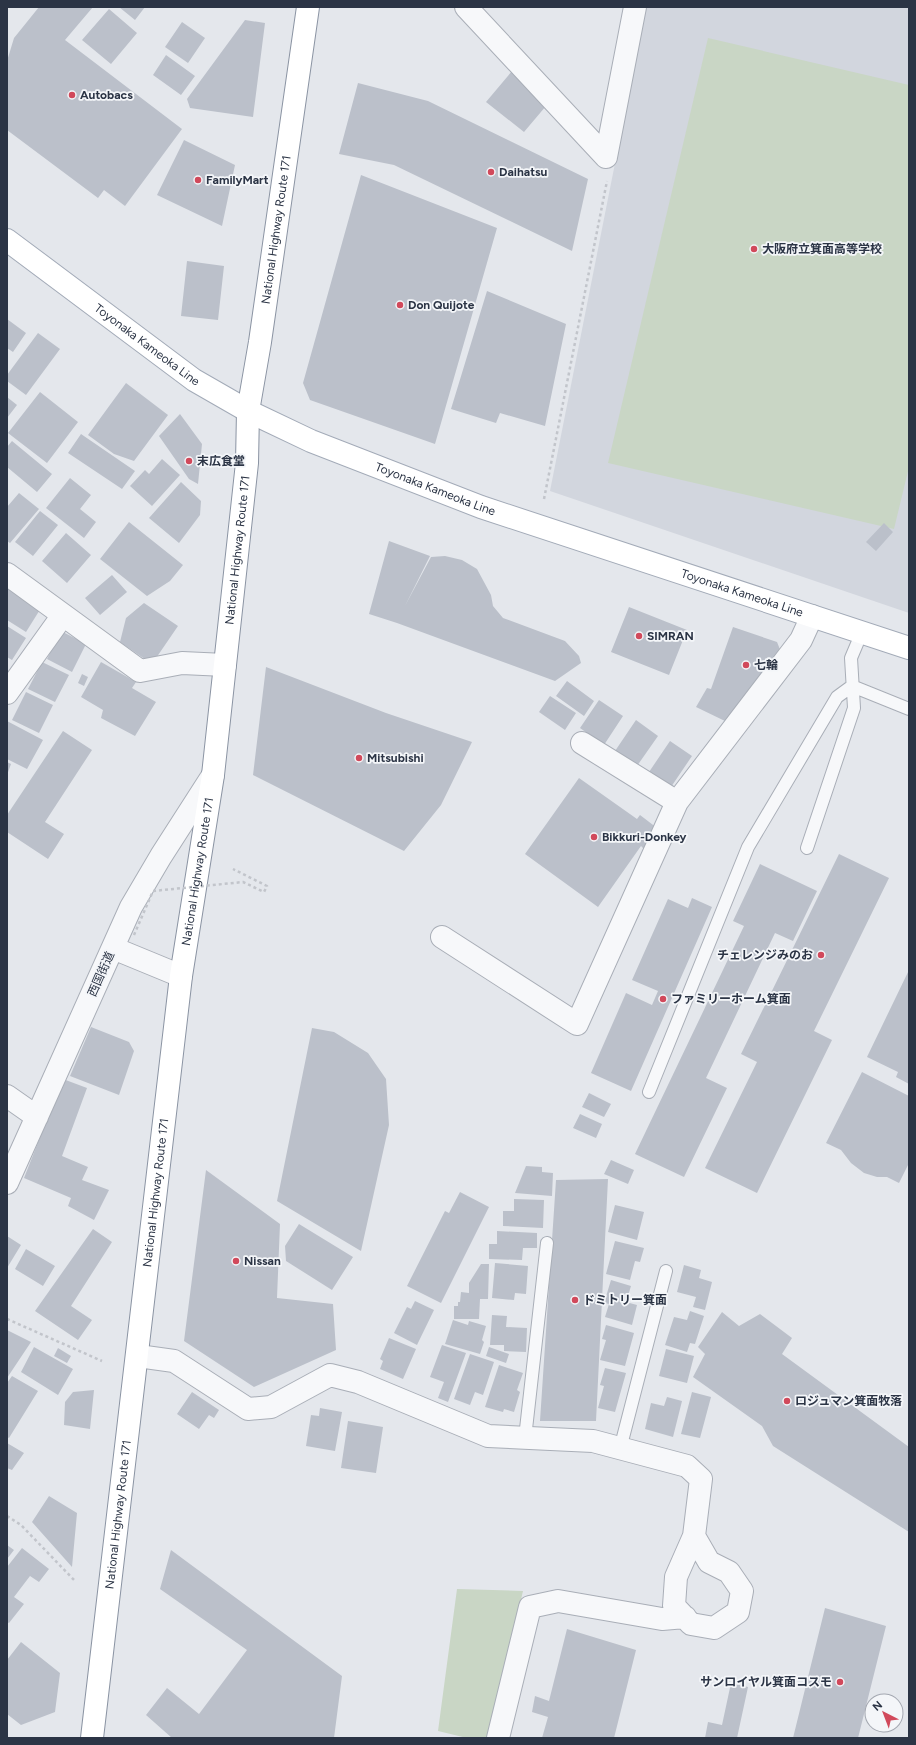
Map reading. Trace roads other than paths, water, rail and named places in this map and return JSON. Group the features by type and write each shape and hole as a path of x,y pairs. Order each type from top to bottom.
{"main road":[{"name":"National Highway Route 171","path":"92,1738 138,1356 181,976 213,775 247,463 248,411 260,342 308,7"},
{"name":"Toyonaka Kameoka Line","path":"7,240 194,380 248,411 311,441 481,507 909,648"}],"street":[{"path":"466,7 606,156 635,7"},
{"path":"7,574 140,671 182,663 225,665"},
{"path":"10,682 63,615"},
{"path":"442,937 577,1024 677,802 801,640 812,616"},
{"path":"582,743 677,802"},
{"name":"西国街道","path":"7,1183 132,907 161,856 213,775"},
{"path":"113,948 181,976"},
{"path":"7,1096 37,1117"},
{"path":"138,1356 174,1361 248,1409 271,1406 330,1375 358,1382 488,1436 593,1442 687,1466 701,1479 694,1536 676,1577 674,1606 691,1624 714,1628 738,1612 742,1591 729,1572 709,1562 694,1536"},
{"path":"498,1738 530,1607 558,1601 662,1619 684,1617"}],"lane":[{"path":"807,848 854,708 851,658 862,632"},
{"path":"852,686 909,709"},
{"path":"648,1092 748,847 837,697 852,686"},
{"path":"525,1438 547,1243"},
{"path":"620,1449 666,1271"}],"place":[{"name":"Autobacs","path":"72,95"},
{"name":"Daihatsu","path":"491,172"},
{"name":"FamilyMart","path":"198,180"},
{"name":"大阪府立箕面高等学校","path":"754,249"},
{"name":"Don Quijote","path":"400,305"},
{"name":"末広食堂","path":"189,461"},
{"name":"SIMRAN","path":"639,636"},
{"name":"七輪","path":"746,665"},
{"name":"Mitsubishi","path":"359,758"},
{"name":"Bikkuri-Donkey","path":"594,837"},
{"name":"チェレンジみのお","path":"821,955"},
{"name":"ファミリーホーム箕面","path":"663,999"},
{"name":"Nissan","path":"236,1261"},
{"name":"ドミトリー箕面","path":"575,1300"},
{"name":"ロジュマン箕面牧落","path":"787,1401"},
{"name":"サンロイヤル箕面コスモ","path":"840,1682"}]}
